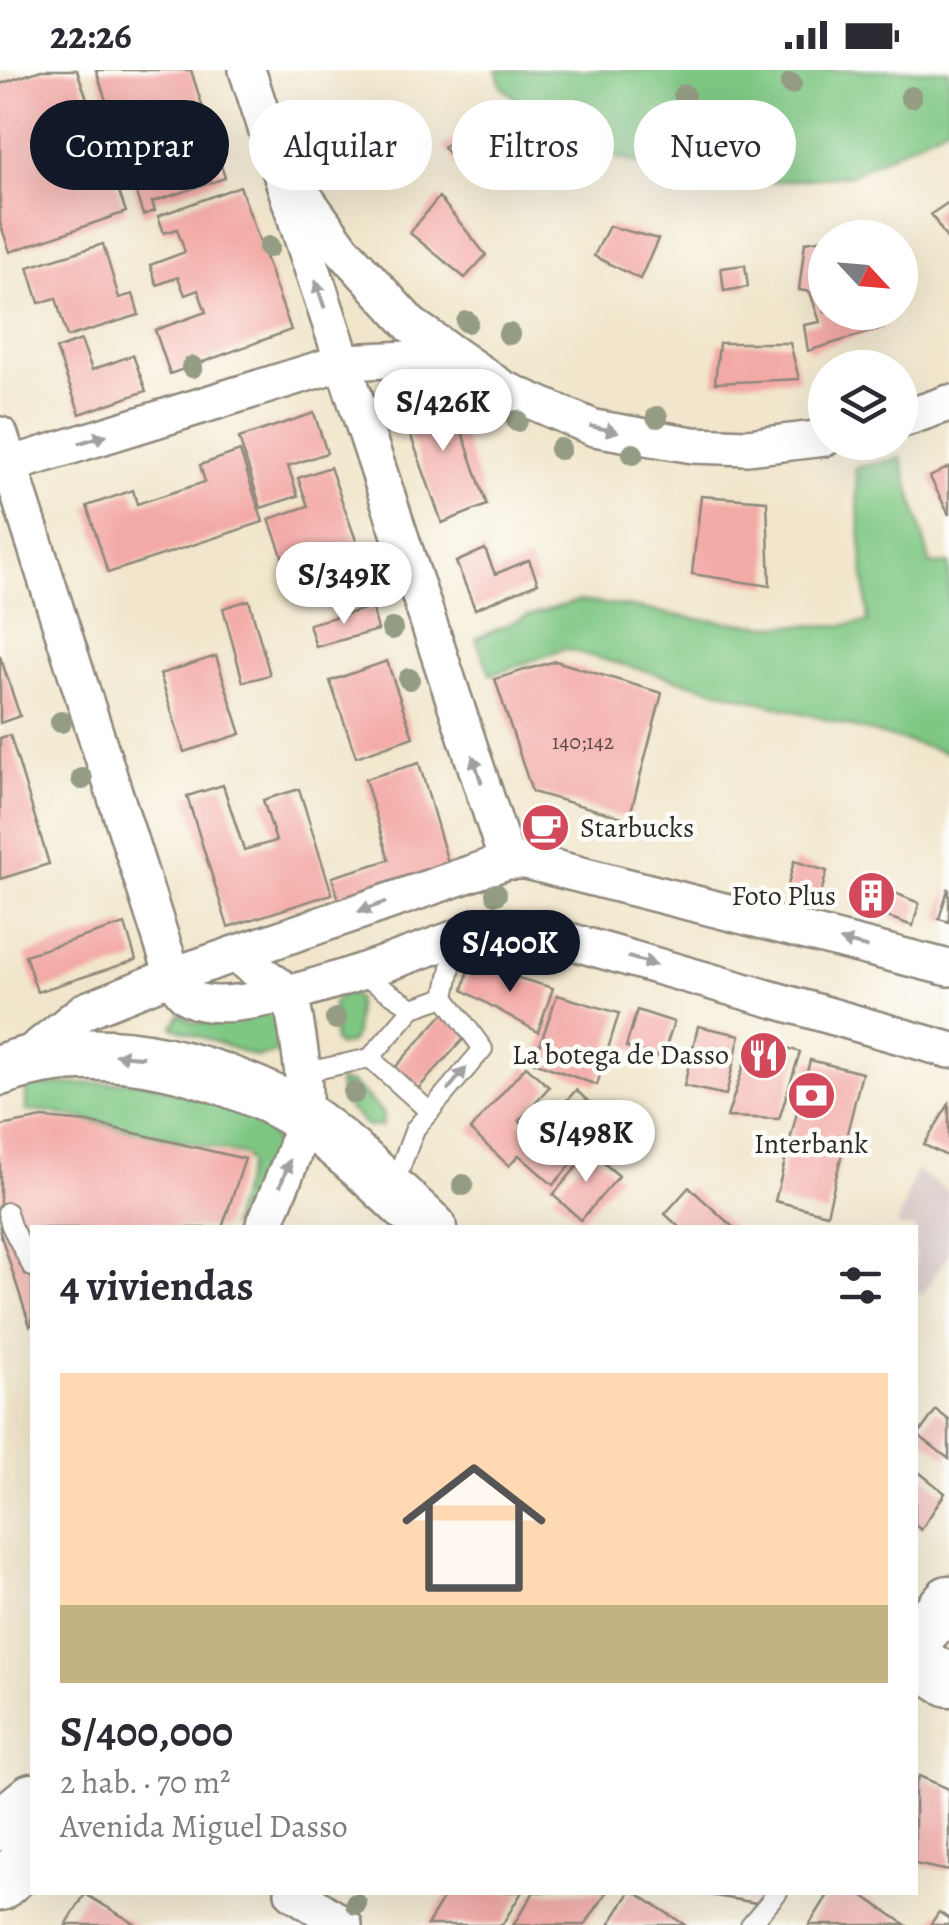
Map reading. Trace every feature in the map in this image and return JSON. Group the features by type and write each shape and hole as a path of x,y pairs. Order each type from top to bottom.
{"main road":[{"path":"8,1067 70,1054 150,1058 224,1079 276,1101 302,1095 336,1142 428,1225"},
{"path":"918,1637 949,1601"},
{"path":"918,1662 949,1681"},
{"path":"0,1825 30,1801"},
{"path":"0,1885 30,1858"}],"street":[{"path":"246,70 256,100"},
{"path":"286,190 507,861"},
{"path":"299,190 362,272 412,325 502,388 594,428 693,445 747,447 808,440"},
{"path":"454,356 343,362 3,456 182,992 200,1002 256,1001 291,994 487,927 507,927 944,1041"},
{"path":"918,414 949,403"},
{"path":"8,1067 84,1012 174,975 507,861 526,861 949,968"},
{"path":"234,954 291,994 302,1095 286,1172 264,1225"},
{"path":"298,1895 344,1925"}],"lane":[{"path":"392,1192 415,1129 482,1049 445,996 457,937"},
{"path":"356,972 413,1008"},
{"path":"302,1095 370,1058 413,1008 445,996"},
{"path":"370,1058 430,1112"},
{"path":"7,1212 30,1263"},
{"path":"750,1925 775,1895"}],"shaded area":[{"path":"915,1170 949,1192 949,1253 922,1296 918,1294 918,1225 898,1225"}],"green space":[{"path":"496,70 949,70 949,125 850,175 796,180 796,100 634,100 634,163 614,157 614,100 518,100 502,87"},
{"path":"902,460 931,565 949,564 949,753 565,649 491,675 476,639 527,616 578,601 771,626 868,622 855,468"},
{"path":"349,993 357,999 355,1033 350,1043 339,1046 334,1042 333,1003 340,995"},
{"path":"292,1007 284,1051 257,1057 173,1027 180,1014 195,1023"},
{"path":"143,1081 254,1115 271,1131 277,1153 255,1225 231,1225 249,1164 245,1155 46,1111 26,1111 26,1086"},
{"path":"339,1082 353,1084 383,1113 382,1126 368,1127 342,1102"}],"building":[{"path":"41,70 77,70 87,100 30,100 30,190 118,190 126,212 10,252 0,223 0,84"},
{"path":"96,70 191,70 200,100 106,100"},
{"path":"452,140 452,158 443,147"},
{"path":"240,186 291,330 170,374 155,330 206,312 198,290 185,295 178,277 157,285 150,265 185,252 177,229 164,233 158,216"},
{"path":"135,190 188,190 152,202 155,211 143,215"},
{"path":"439,197 486,255 465,278 410,233"},
{"path":"949,202 949,242 931,214"},
{"path":"609,226 658,239 640,279 594,256"},
{"path":"808,242 808,292 799,290"},
{"path":"103,244 119,298 133,294 139,315 67,337 56,298 39,303 28,267"},
{"path":"745,265 748,287 724,291 721,268"},
{"path":"808,324 808,330 876,330 808,351 804,325"},
{"path":"81,340 92,370 133,355 146,391 80,414 56,349"},
{"path":"719,343 790,343 799,379 715,383"},
{"path":"446,385 487,505 442,523 399,403"},
{"path":"314,413 327,453 288,466 298,496 261,508 239,438"},
{"path":"240,451 263,522 108,573 87,506 133,490 137,504 205,482 200,465"},
{"path":"330,467 370,580 330,595 325,581 295,592 269,519 308,506 298,478"},
{"path":"949,467 949,515 930,477"},
{"path":"701,496 767,501 770,586 692,574"},
{"path":"485,549 495,574 529,560 538,583 475,609 456,562"},
{"path":"249,600 270,675 243,682 223,608"},
{"path":"372,607 378,630 316,647 309,624"},
{"path":"0,656 20,716 0,723"},
{"path":"216,656 241,734 184,752 160,674"},
{"path":"387,661 413,737 356,757 330,681"},
{"path":"555,661 662,693 629,819 532,792 495,679"},
{"path":"10,735 49,864 0,879 0,738"},
{"path":"419,763 453,880 342,912 332,877 389,860 365,779"},
{"path":"223,785 244,850 276,841 263,800 299,789 332,894 228,927 187,796"},
{"path":"794,861 827,871 819,900 787,889"},
{"name":"Foto Plus","path":"859,879 888,888 880,915 851,907"},
{"path":"949,890 949,922 939,919"},
{"path":"895,893 919,903 913,926 888,917"},
{"path":"125,924 136,960 37,992 25,955"},
{"path":"470,964 553,988 538,1032 463,990"},
{"path":"557,995 619,1013 597,1085 534,1062"},
{"path":"637,1010 674,1022 662,1058 626,1047"},
{"path":"444,1013 468,1034 416,1091 393,1070"},
{"path":"698,1026 740,1035 726,1095 684,1086"},
{"path":"753,1037 800,1052 779,1119 727,1117"},
{"path":"810,1060 862,1073 827,1214 775,1201"},
{"path":"526,1066 549,1087 519,1121 535,1136 576,1090 589,1102 560,1135 581,1153 553,1185 519,1155 509,1166 470,1130"},
{"path":"949,1104 949,1157 924,1145"},
{"path":"43,1118 88,1122 245,1159 223,1225 30,1225 30,1326 0,1233 0,1126"},
{"path":"590,1151 619,1176 581,1220 553,1195"},
{"path":"689,1187 731,1225 677,1225 665,1214"},
{"path":"936,1410 949,1420 949,1459 918,1435"},
{"path":"918,1471 945,1493 921,1530 918,1528"},
{"path":"918,1778 949,1789 949,1871 918,1865"},
{"path":"87,1895 137,1925 66,1925"},
{"path":"445,1895 520,1895 502,1925 427,1925"},
{"path":"532,1895 605,1895 585,1925 513,1925"},
{"path":"628,1895 640,1895 685,1925 609,1925"},
{"path":"709,1895 767,1895 763,1904"},
{"path":"828,1895 862,1895 906,1925 809,1925"},
{"path":"939,1912 949,1919 949,1925 930,1925"}],"place":[{"name":"Starbucks","path":"545,828"},
{"name":"Foto Plus","path":"871,896"},
{"name":"La botega de Dasso","path":"764,1055"},
{"name":"Interbank","path":"811,1096"}]}
